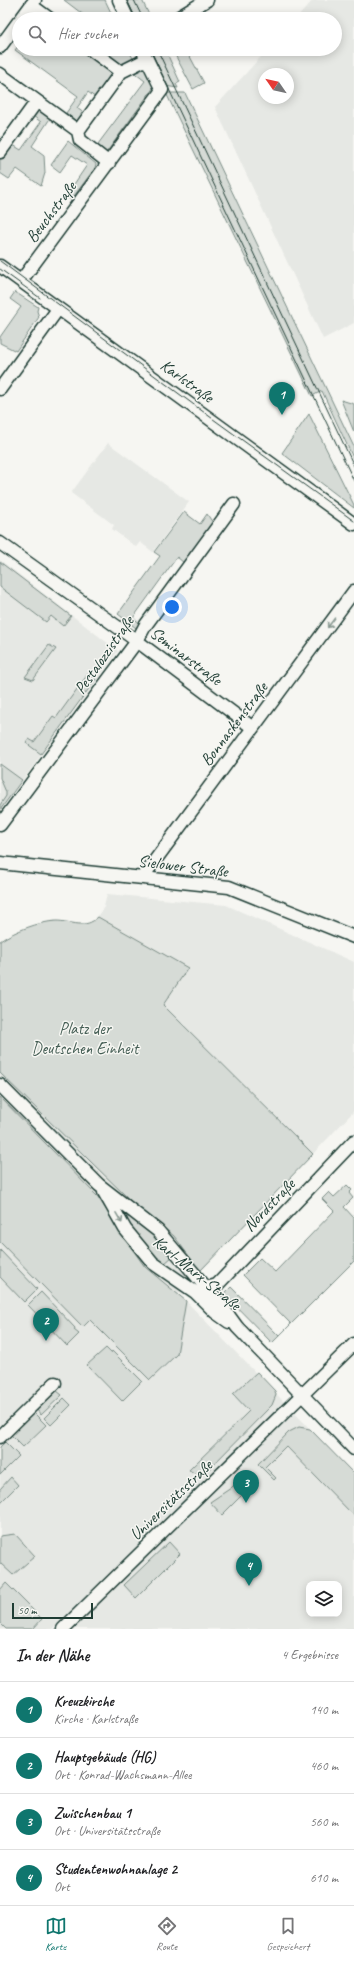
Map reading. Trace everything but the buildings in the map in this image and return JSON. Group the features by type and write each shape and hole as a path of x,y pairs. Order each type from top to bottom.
{"street":[{"path":"119,0 125,12"},
{"path":"188,12 208,0"},
{"path":"26,12 33,2 43,12"},
{"path":"0,47 12,31"},
{"path":"99,56 121,72"},
{"path":"78,131 121,72 141,56"},
{"name":"Beuchstraße","path":"21,281 162,90 145,56"},
{"path":"0,74 78,131 80,140 109,163"},
{"path":"0,152 37,101"},
{"name":"Karlstraße","path":"0,266 354,524"},
{"path":"0,389 58,309"},
{"name":"Pestalozzistraße","path":"0,825 137,641 145,626 234,504"},
{"name":"Seminarstraße","path":"0,544 137,641 253,728"},
{"name":"Bonnaskenstraße","path":"142,878 354,591"},
{"name":"Sielower Straße","path":"0,863 236,889 354,937"},
{"name":"Karl-Marx-Straße","path":"0,1085 100,1185 158,1231 221,1305 237,1327 354,1450"},
{"name":"Nordstraße","path":"206,1288 217,1285 354,1140"},
{"name":"Karl-Marx-Straße","path":"100,1185 125,1230 153,1263 195,1292 215,1312 237,1327"},
{"name":"Universitätsstraße","path":"63,1629 354,1344"},
{"path":"0,1437 55,1383"}],"shaded area":[{"path":"313,0 354,0 354,323 323,339 215,107 262,56 342,56 342,12 302,12"},
{"path":"108,443 189,502 153,552 140,542 136,547 112,529 114,525 71,493"},
{"path":"0,560 118,651 0,811"},
{"path":"107,894 226,905 354,962 354,1111 178,1295 186,1301 354,1474 354,1629 69,1629 61,1621 52,1629 0,1629 0,941 16,932 46,922 57,921 86,924 93,922 104,907"}],"green space":[{"path":"64,0 105,0 111,12 80,12"},
{"path":"123,0 142,0 148,12 129,12"},
{"path":"23,56 96,56 116,71 96,98 88,92 77,108 85,114 79,123 66,113 78,96"},
{"path":"132,56 134,60 123,66 109,57"},
{"path":"149,56 168,56 180,82 176,84 178,88 164,86"},
{"path":"176,56 190,56 204,83 193,89"},
{"path":"143,64 154,87 106,153 102,153 95,148 145,81 132,71"},
{"path":"166,93 185,93 354,447 354,460 322,391 312,396"},
{"path":"38,110 43,111 51,117 32,146 44,155 45,173 41,186 17,169 9,179 0,173 0,157 10,143 21,150 41,122 33,116"},
{"path":"68,141 96,164 95,168 71,200 66,196 87,165 72,155 60,172 51,165"},
{"path":"15,292 38,307 37,311 39,317 16,351 0,343 0,337 21,307 10,299"},
{"path":"341,400 354,404 354,432"},
{"path":"309,414 354,505 354,508 282,453"},
{"path":"184,512 200,524 207,514 213,523 184,563 177,557 133,618 140,623 136,628 118,614 160,556 154,552"},
{"path":"0,562 71,616 63,626 51,616 46,622 0,587"},
{"path":"49,645 56,649 33,680 25,677"},
{"path":"88,674 96,679 41,754 26,743 29,739 34,742 53,716 56,718"},
{"path":"0,764 22,780 0,810 0,805 6,796 6,792 0,778"},
{"name":"Platz der Deutschen Einheit","path":"98,917 188,968 163,1005 313,1154 200,1271 174,1236 132,1202 0,1073 0,941 34,925 42,923 62,921 83,924 93,921"},
{"path":"0,1097 98,1197 145,1267 186,1301 177,1354 150,1380 90,1320 83,1327 0,1242"},
{"path":"347,1185 352,1190 349,1193 353,1198 344,1207 354,1218 354,1261 291,1324 243,1275 260,1258 275,1272 334,1211 322,1199 329,1192 334,1197"},
{"path":"127,1217 133,1218 146,1226 174,1255 163,1265 127,1222"},
{"path":"0,1250 37,1289 24,1302 0,1277"},
{"path":"231,1287 279,1336 272,1343 224,1294"},
{"path":"41,1292 79,1334 67,1346 28,1305"},
{"path":"106,1348 111,1353 112,1351 142,1381 122,1401 87,1365"},
{"path":"257,1372 275,1391 276,1395 272,1405 204,1474 196,1474 189,1470 249,1411 233,1394"},
{"path":"57,1391 62,1395 41,1415 37,1410"},
{"path":"64,1398 71,1405 51,1425 44,1418"},
{"path":"34,1413 46,1425 23,1447 11,1435"},
{"path":"299,1427 310,1429 354,1474 354,1516 286,1446 265,1467 276,1478 274,1480 258,1464 289,1432"},
{"path":"5,1442 19,1456 0,1475 0,1447"},
{"path":"247,1472 250,1472 257,1480 222,1515 210,1502 231,1488"},
{"path":"11,1477 18,1485 0,1503 0,1489"},
{"path":"15,1534 35,1556 13,1575 0,1563 0,1536"},
{"path":"169,1542 180,1554 136,1598 124,1585"},
{"path":"6,1583 42,1619 33,1629 6,1629 0,1623 0,1590"}],"tram line":[{"path":"127,0 133,12"},
{"path":"134,0 140,12"},
{"path":"153,56 354,481"},
{"path":"160,56 354,466"},
{"path":"0,261 209,416 354,521"},
{"path":"0,269 40,298"}],"place":[{"name":"Kreuzkirche","path":"282,415"},
{"name":"Hauptgebäude (HG)","path":"46,1341"},
{"name":"Zwischenbau 1","path":"246,1503"},
{"name":"Studentenwohnanlage 2","path":"249,1586"}]}
